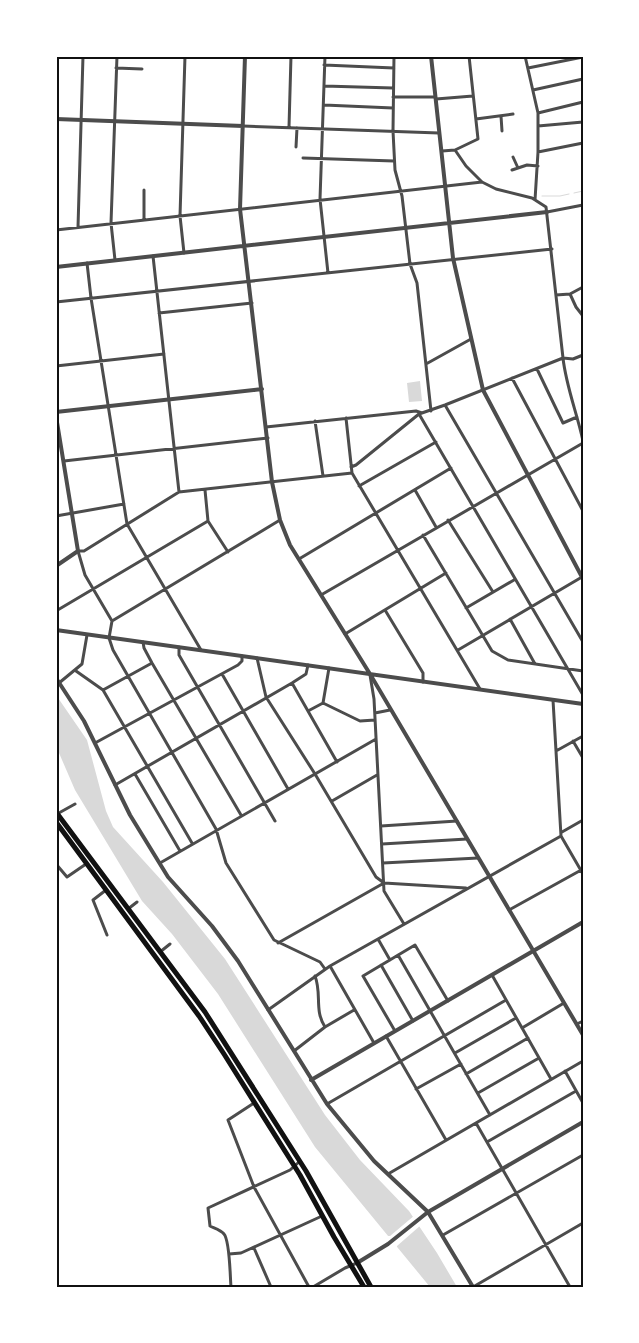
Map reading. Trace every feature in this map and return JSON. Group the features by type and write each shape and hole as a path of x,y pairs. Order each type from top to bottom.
{"highway":[{"path":"57,813 204,1012 299,1162 372,1287"},
{"path":"56,822 199,1016 294,1166 364,1287"}],"street":[{"path":"78,227 83,56"},
{"path":"115,260 111,223 117,56"},
{"path":"184,253 180,216 185,56"},
{"path":"245,56 240,209 272,482 280,520 290,545 370,674 583,1035"},
{"path":"289,127 291,56"},
{"path":"324,56 320,199 328,272"},
{"path":"394,56 394,161 406,228 410,264 417,283 430,411"},
{"path":"431,56 453,258 483,390 582,578 458,650"},
{"path":"442,151 456,150 478,138 468,56"},
{"path":"526,56 538,113 538,166 535,200"},
{"path":"528,68 583,58"},
{"path":"324,65 394,68"},
{"path":"116,68 142,69"},
{"path":"533,90 583,79"},
{"path":"324,86 393,88"},
{"path":"393,97 436,98 473,96"},
{"path":"538,113 583,102"},
{"path":"324,105 393,108"},
{"path":"476,119 513,114"},
{"path":"501,116 502,131"},
{"path":"56,119 439,132"},
{"path":"538,126 583,122"},
{"path":"296,147 297,128"},
{"path":"538,152 583,143"},
{"path":"321,596 583,442 565,376 546,207 535,200 496,189 482,182 466,166 456,150"},
{"path":"513,157 518,168"},
{"path":"303,158 394,161"},
{"path":"512,170 527,165 538,166"},
{"path":"56,230 482,182"},
{"path":"144,190 144,220"},
{"path":"56,266 547,212 583,205"},
{"path":"56,302 453,258 552,249"},
{"path":"153,256 179,492"},
{"path":"87,263 127,524 201,650"},
{"path":"556,295 570,294 583,287"},
{"path":"570,294 583,316"},
{"path":"159,313 252,303"},
{"path":"426,364 471,339"},
{"path":"56,366 164,354"},
{"path":"351,467 356,466 384,440 420,413 430,411 563,358 573,359 583,355"},
{"path":"537,369 563,423 577,417"},
{"path":"512,378 583,511"},
{"path":"56,412 262,389"},
{"path":"445,405 583,642"},
{"path":"266,427 416,410 420,413 514,580 583,695"},
{"path":"56,416 78,551 85,575 112,621 109,638 110,645 216,830 226,863 274,940 320,962 325,969"},
{"path":"346,418 352,473 481,690"},
{"path":"315,421 322,476"},
{"path":"64,461 268,438"},
{"path":"359,486 436,442"},
{"path":"299,559 451,468"},
{"path":"56,566 78,551 84,551 179,492 352,473"},
{"path":"205,490 208,521 228,552"},
{"path":"415,490 436,528"},
{"path":"56,516 124,504"},
{"path":"112,621 280,520"},
{"path":"448,520 493,592"},
{"path":"56,611 208,521"},
{"path":"423,535 492,651 502,658 583,671"},
{"path":"345,634 446,573"},
{"path":"466,608 514,580"},
{"path":"385,610 423,672 423,682"},
{"path":"510,619 536,664"},
{"path":"56,630 583,704"},
{"path":"59,683 76,671 82,664 87,635"},
{"path":"143,642 152,662 241,816"},
{"path":"179,647 180,655 275,821"},
{"path":"95,743 238,665 242,661 242,656"},
{"path":"257,658 266,697 332,801 376,877 384,883"},
{"path":"102,690 152,662"},
{"path":"115,784 136,774 292,683 306,674 308,665"},
{"path":"323,703 329,668"},
{"path":"76,671 102,690 192,843"},
{"path":"222,674 288,789"},
{"path":"370,674 375,713 384,891 404,924"},
{"path":"56,678 84,721 130,814 168,877 212,926 238,961 327,1104 365,1150 428,1212 473,1287 583,1223"},
{"path":"292,683 337,762"},
{"path":"553,700 561,834 582,869 583,874"},
{"path":"308,711 323,703"},
{"path":"323,703 360,721 375,720"},
{"path":"375,713 390,710"},
{"path":"556,750 583,736"},
{"path":"160,863 376,739"},
{"path":"573,741 583,758"},
{"path":"136,774 180,851"},
{"path":"332,801 377,775"},
{"path":"57,813 75,804"},
{"path":"268,1010 325,969 583,820"},
{"path":"381,826 457,821"},
{"path":"382,844 467,839"},
{"path":"383,863 478,858"},
{"path":"56,864 66,877 86,864"},
{"path":"509,910 582,869"},
{"path":"278,943 384,883 466,888"},
{"path":"106,890 93,900 107,935"},
{"path":"128,909 137,902"},
{"path":"311,1080 583,922"},
{"path":"378,939 390,960"},
{"path":"160,952 170,944"},
{"path":"394,1031 363,976 415,945 448,1001"},
{"path":"398,955 490,1115"},
{"path":"381,965 413,1021"},
{"path":"330,966 374,1044"},
{"path":"492,975 551,1079"},
{"path":"315,976 318,984 319,1018 325,1026"},
{"path":"327,1104 506,1000"},
{"path":"522,1028 564,1003"},
{"path":"294,1052 325,1026 354,1010"},
{"path":"455,1053 516,1018"},
{"path":"577,1024 583,1021"},
{"path":"386,1036 446,1140"},
{"path":"466,1074 528,1038"},
{"path":"478,1093 539,1058"},
{"path":"388,1174 583,1061"},
{"path":"416,1089 461,1064"},
{"path":"565,1071 583,1102"},
{"path":"487,1142 576,1091"},
{"path":"254,1103 228,1120 254,1187 309,1287"},
{"path":"313,1287 389,1243 423,1215 583,1122"},
{"path":"476,1123 570,1287"},
{"path":"443,1235 583,1155"},
{"path":"231,1287 229,1254 224,1233 210,1226 208,1208 290,1170 299,1162"},
{"path":"229,1254 241,1253 254,1248 323,1216"},
{"path":"254,1248 271,1287"}],"shaded area":[{"path":"420,381 422,401 409,402 407,383"},
{"path":"56,695 87,740 106,811 113,827 163,882 225,959 325,1115 360,1160 409,1211 457,1287 430,1287 315,1147 218,994 172,934 142,901 75,790 56,746"}],"pier":[{"path":"415,1215 421,1225 397,1248 387,1236 390,1236"}],"waterway":[{"path":"574,193 583,191"},
{"path":"542,196 569,194"}]}
